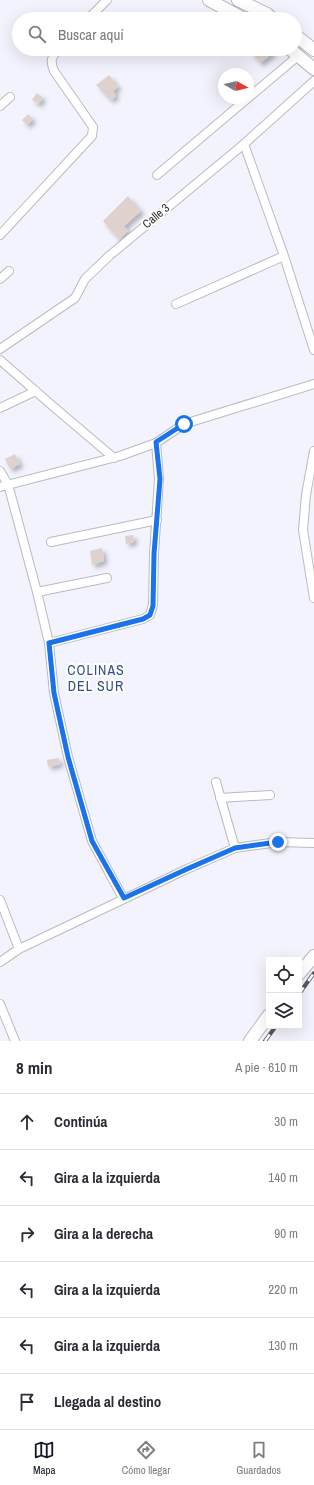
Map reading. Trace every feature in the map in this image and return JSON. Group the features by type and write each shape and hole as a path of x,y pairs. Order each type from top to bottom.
{"main road":[{"path":"209,0 231,12"},
{"path":"238,0 263,12"},
{"path":"302,41 314,50"},
{"path":"299,56 314,69"},
{"path":"302,970 314,956"},
{"path":"250,1041 266,1019"}],"street":[{"path":"95,12 107,0"},
{"path":"0,235 92,136 93,127 54,71 51,62 54,56"},
{"path":"254,92 290,56"},
{"name":"Calle 3","path":"0,349 75,298 85,279 109,256 244,144 314,81"},
{"path":"0,106 10,97"},
{"path":"157,175 241,104"},
{"path":"244,144 284,256 314,350"},
{"path":"176,304 284,256"},
{"path":"0,279 9,271"},
{"path":"0,360 114,458"},
{"path":"0,487 114,458 156,442 184,424 314,384"},
{"path":"0,408 36,391"},
{"path":"49,643 143,619 150,615 153,606 154,554 160,479 156,442"},
{"path":"314,452 306,495 303,530 314,598"},
{"path":"0,471 8,484 37,592 49,643 54,693 68,757 92,841 124,898"},
{"path":"51,542 157,520"},
{"path":"37,592 106,578"},
{"path":"216,782 235,848"},
{"path":"220,798 270,795"},
{"path":"0,962 19,949 124,898 235,848 278,842 314,843"},
{"path":"0,900 19,949"},
{"path":"0,1004 15,1041"}],"building":[{"path":"254,56 269,56 260,63"},
{"path":"109,75 118,87 113,91 116,96 111,100 96,85"},
{"path":"37,93 43,98 38,104 32,100"},
{"path":"28,114 33,119 27,125 22,120"},
{"path":"128,196 141,211 124,226 128,231 119,240 103,221"},
{"path":"15,454 20,464 10,469 5,459"},
{"path":"133,535 134,542 126,544 125,536"},
{"path":"102,548 104,561 92,565 90,551"},
{"path":"59,758 60,764 48,767 47,760"}],"railway":[{"path":"300,993 314,973"},
{"path":"265,1041 274,1029"}],"district":[{"name":"COLINAS DEL SUR","path":"96,678"}],"route":[{"path":"184,424 156,442 160,479 154,554 155,584 153,611 150,615 143,619 49,643 54,693 68,757 92,841 124,898 235,848 278,842"}]}
